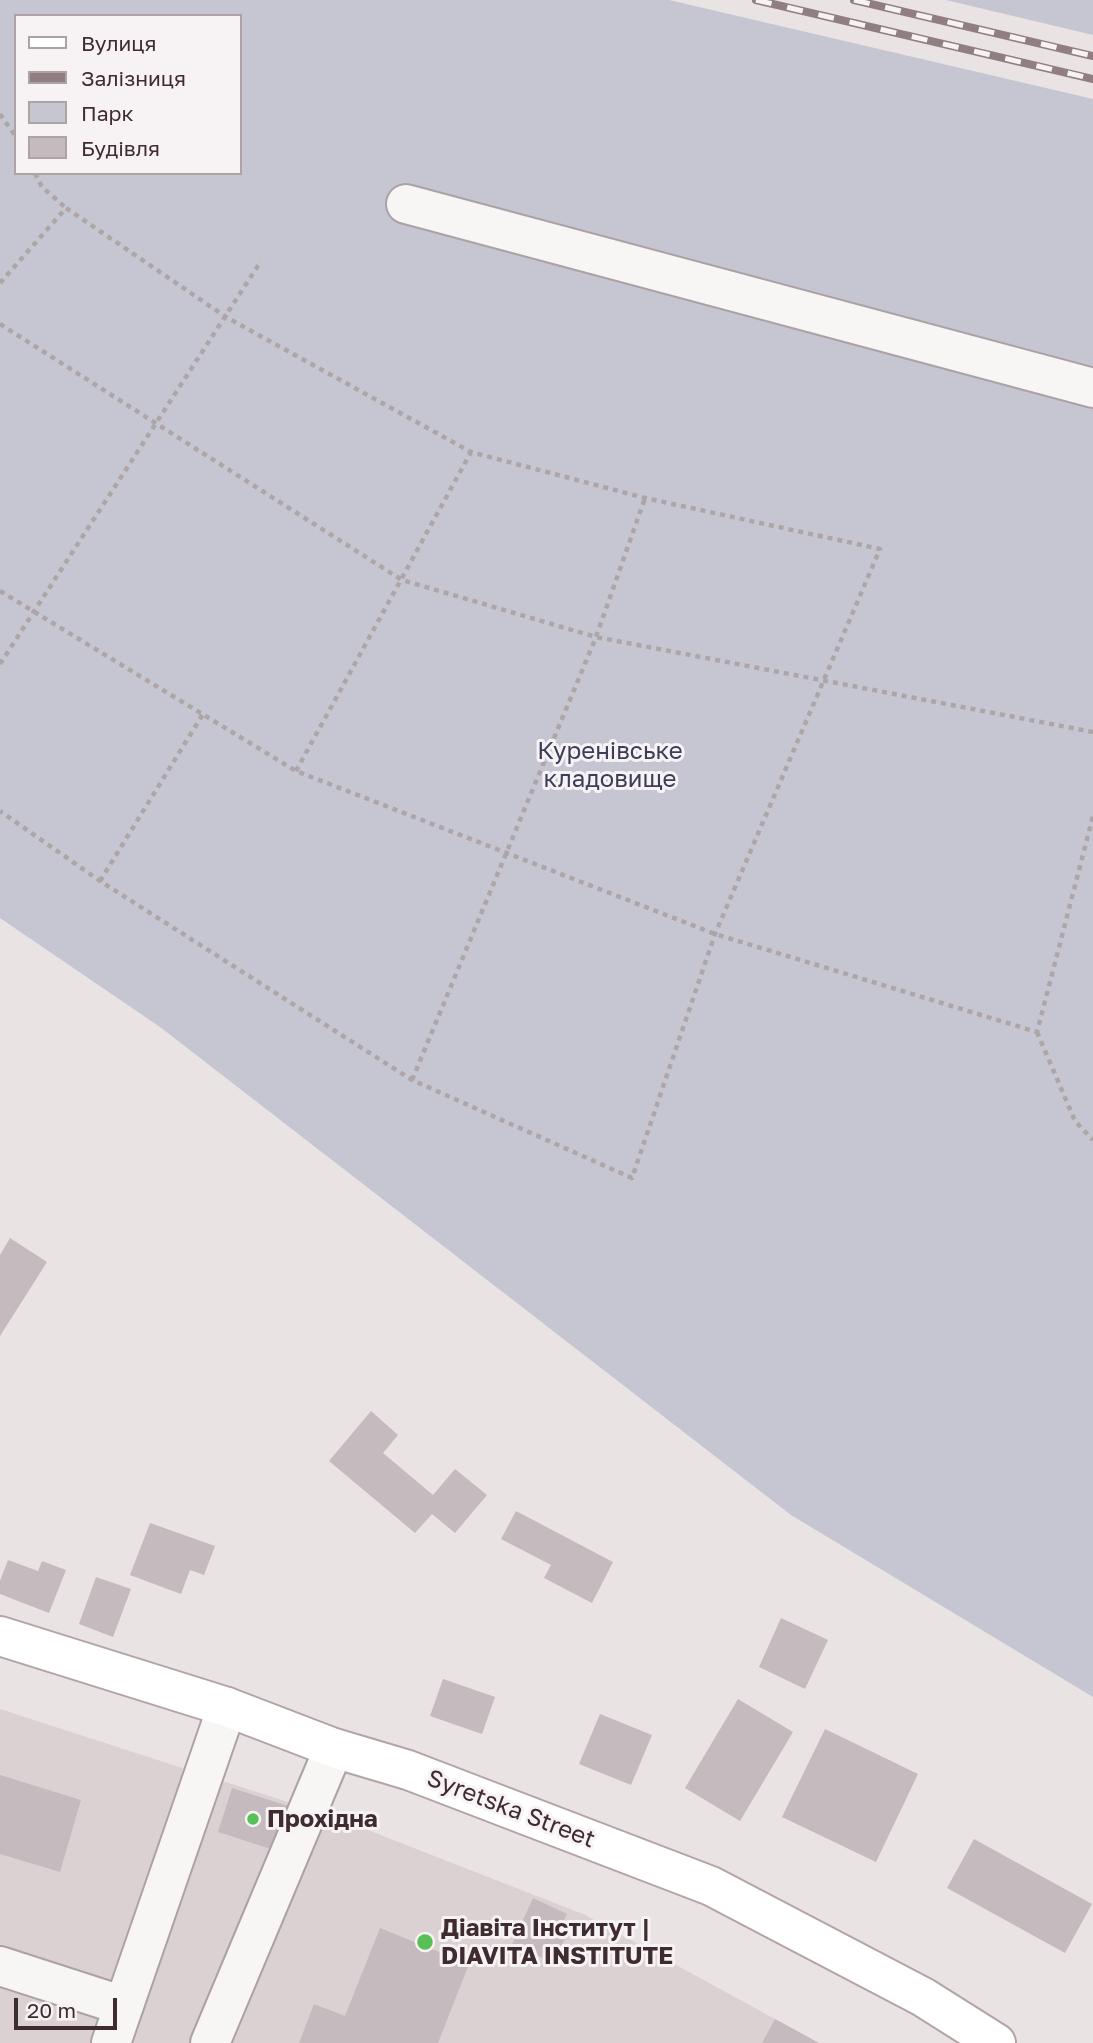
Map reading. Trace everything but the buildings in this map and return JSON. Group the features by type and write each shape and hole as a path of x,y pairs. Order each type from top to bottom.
{"main road":[{"name":"Syretska Street","path":"0,1636 227,1707 334,1748 408,1770 525,1812 711,1886 923,1997 996,2043"}],"lane":[{"path":"406,204 1093,388"},
{"path":"111,2043 227,1707"},
{"path":"210,2043 334,1748"},
{"path":"0,1966 124,2006"}],"path":[{"path":"0,114 14,134"},
{"path":"0,811 100,881 412,1080 632,1178 715,933 880,549 645,498 471,452 226,317 66,208 42,187 36,175"},
{"path":"0,283 66,208"},
{"path":"0,664 158,425 261,261"},
{"path":"0,324 402,580 596,637 1093,732"},
{"path":"296,771 471,452"},
{"path":"412,1080 596,637 645,498"},
{"path":"0,591 296,771 715,933 1037,1032"},
{"path":"100,881 204,714"},
{"path":"1093,816 1037,1032 1075,1121 1093,1140"}],"shaded area":[{"path":"0,1709 337,1818 583,1914 819,2043 0,2043"}],"green space":[{"name":"Куренівське кладовище","path":"0,0 669,0 1093,99 1093,1697 791,1515 160,1027 0,918"},
{"path":"946,0 1093,0 1093,35"}],"railway":[{"path":"756,0 1093,79"},
{"path":"854,0 1093,56"}],"place":[{"name":"Прохідна","path":"253,1819"},
{"name":"Діавіта Інститут | DIAVITA INSTITUTE","path":"425,1942"}]}
